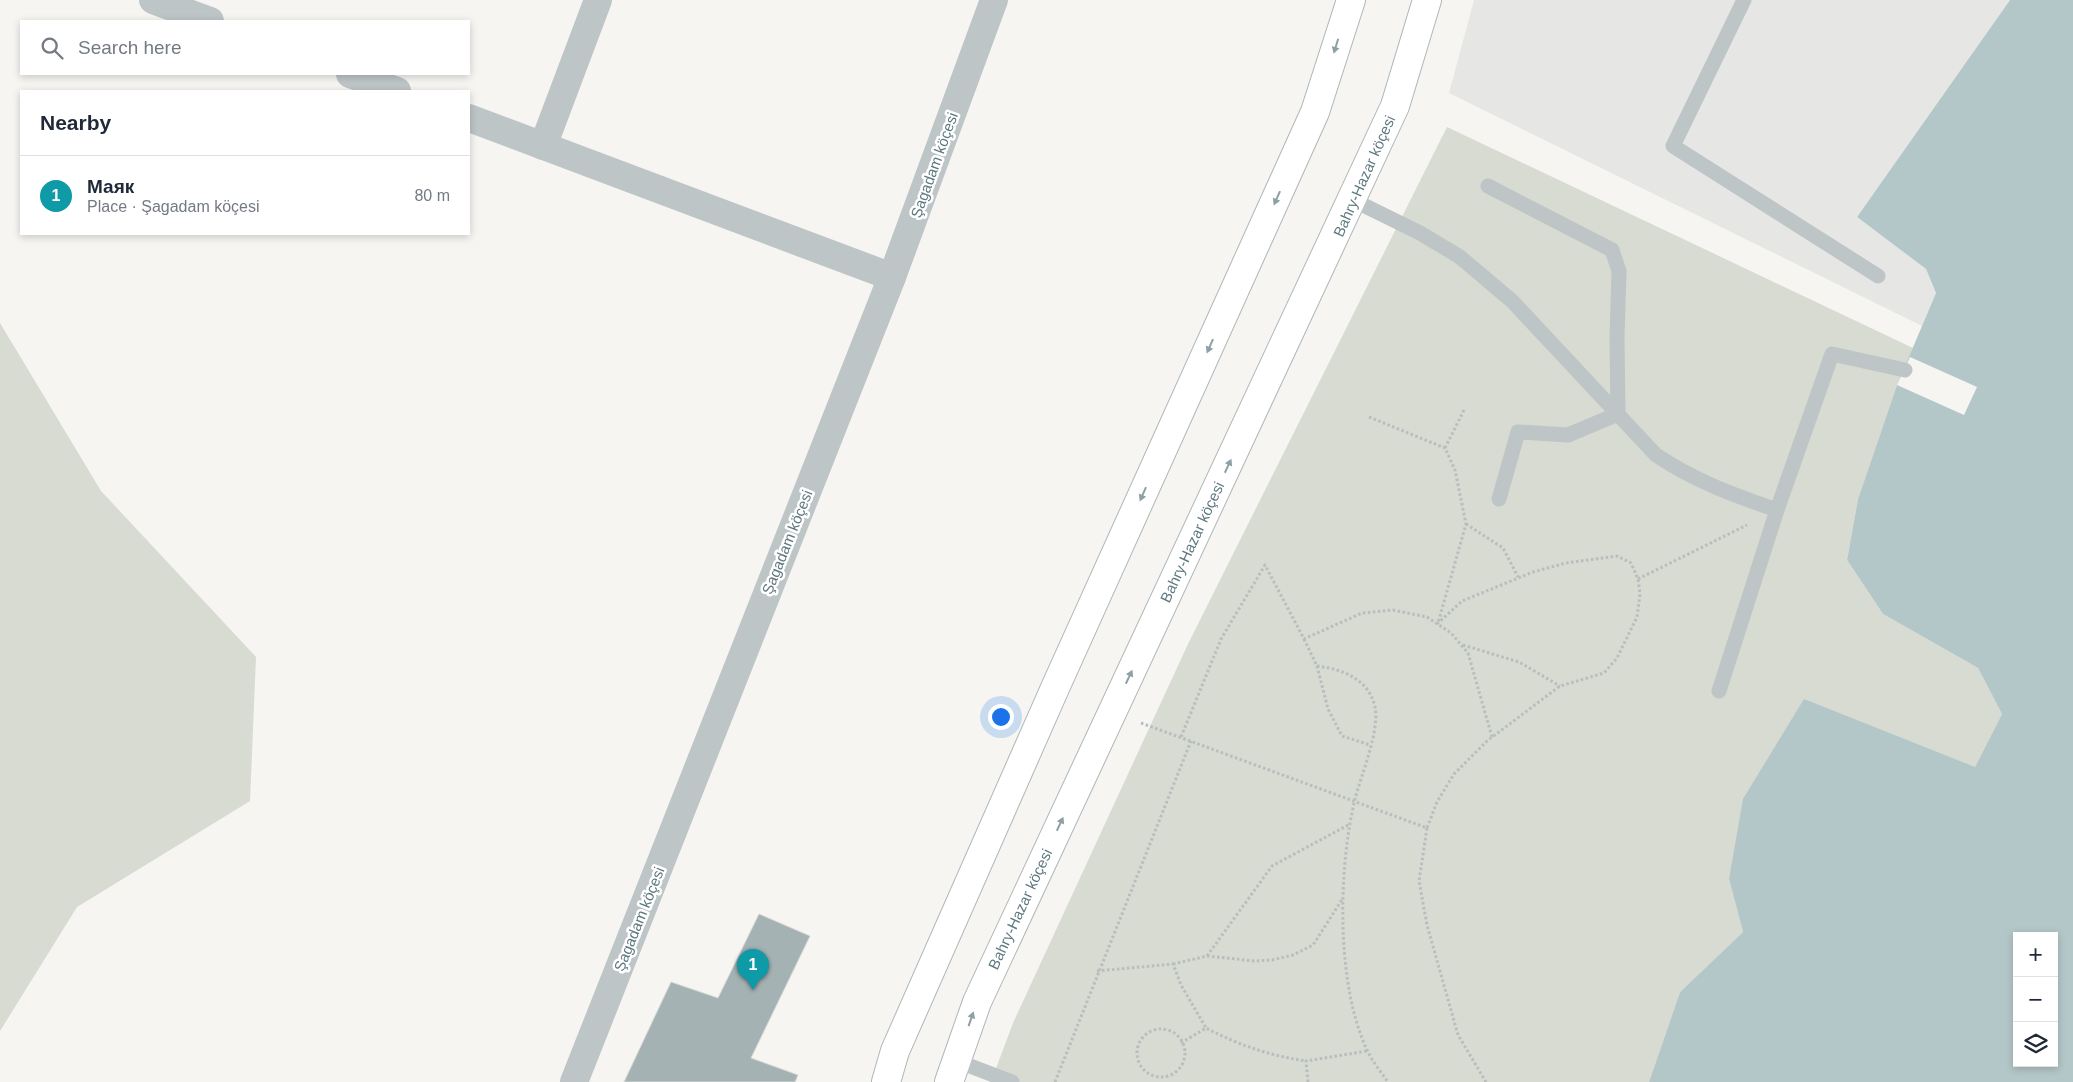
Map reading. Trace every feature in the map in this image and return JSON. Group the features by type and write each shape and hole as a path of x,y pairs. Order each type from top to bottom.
{"highway":[{"path":"886,1082 895,1052 1043,715 1315,112 1350,0"},
{"name":"Bahry-Hazar köçesi","path":"953,1071 977,1002 1353,200 1395,106 1428,0"}],"street":[{"path":"153,0 207,20"},
{"path":"544,146 598,0"},
{"name":"Şagadam köçesi","path":"574,1082 892,276 994,0"},
{"path":"353,75 394,90"},
{"path":"470,118 892,276"}],"lane":[{"path":"1744,0 1673,146 1878,276"},
{"path":"1488,186 1612,250 1619,271 1617,337 1618,414"},
{"path":"1353,200 1420,233 1460,257 1512,301 1656,455 1677,469 1720,491 1777,510"},
{"path":"1719,691 1777,510 1832,354 1905,370"},
{"path":"1499,499 1518,432 1568,435 1618,414"},
{"path":"953,1071 1012,1082"}],"path":[{"path":"1445,448 1464,410"},
{"path":"1370,417 1445,448 1455,470 1466,524 1453,577 1437,624"},
{"path":"1638,579 1777,510"},
{"path":"1466,524 1503,548 1518,577"},
{"path":"1437,624 1462,600 1518,577 1566,564 1618,556 1631,563 1638,579 1640,594 1636,617 1617,658 1604,673 1560,686 1492,737 1454,774 1437,802 1427,828 1419,881 1427,925 1458,1035 1486,1082"},
{"path":"1181,737 1221,639 1265,565 1317,666 1328,709 1342,736 1370,745"},
{"path":"1304,638 1362,613 1393,610 1427,617 1451,633 1468,653 1492,737"},
{"path":"1461,644 1519,662 1560,686"},
{"path":"1317,666 1338,668 1361,682 1375,706 1375,725 1354,801 1351,824 1344,897 1346,967 1354,1016 1367,1051 1388,1082"},
{"path":"1112,712 1427,828"},
{"path":"1055,1082 1191,741"},
{"path":"1207,956 1272,866 1351,824"},
{"path":"1098,971 1173,964 1207,956 1255,961 1272,960 1293,955 1313,945 1344,897"},
{"path":"1173,964 1181,985 1206,1028 1247,1048 1272,1056 1306,1061 1367,1051"},
{"path":"1181,1043 1206,1028"},
{"path":"1157,1029 1176,1032 1181,1043 1186,1054 1181,1069 1174,1074 1157,1078 1144,1071 1140,1064 1137,1050 1139,1043 1149,1032 1157,1029"},
{"path":"1306,1061 1308,1082"}],"shaded area":[{"path":"1474,0 2010,0 1857,217 1926,269 1936,293 1922,326 1449,93"},
{"path":"2010,0 2073,0 2073,1082 1649,1082 1680,992 1743,932 1729,879 1743,799 1804,699 1975,767 2002,714 1978,668 1883,614 1847,560 1858,499 1897,385 1936,293 1926,269 1857,217"},
{"path":"1447,127 1913,348 1897,385 1858,499 1847,560 1883,614 1978,668 2002,714 1975,767 1729,879 1743,932 1680,992 1649,1082 991,1082 1013,1023 1188,644"},
{"path":"0,323 101,491 256,657 250,801 77,907 0,1031"}],"pier":[{"path":"1910,357 1977,387 1964,415 1897,385"}],"building":[{"path":"759,914 810,936 751,1058 798,1075 795,1082 624,1082 671,982 718,998"}],"place":[{"name":"Маяк","path":"753,990"}]}
